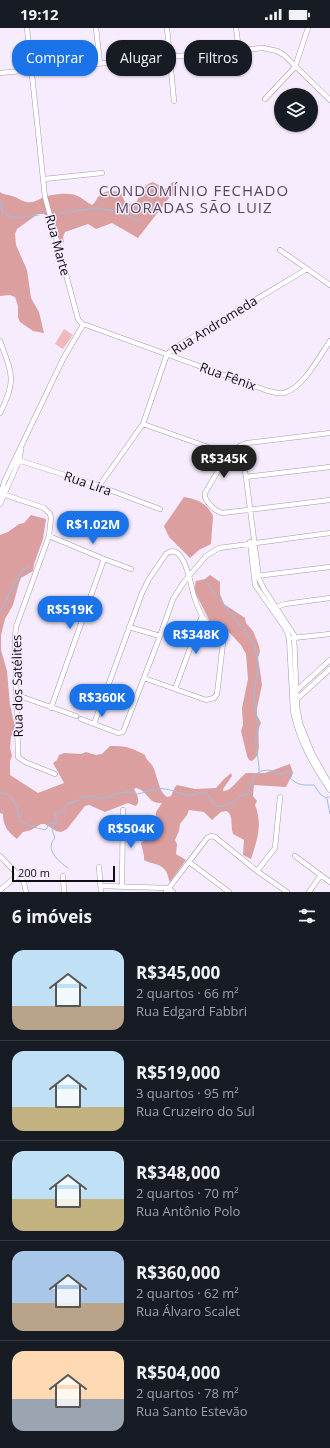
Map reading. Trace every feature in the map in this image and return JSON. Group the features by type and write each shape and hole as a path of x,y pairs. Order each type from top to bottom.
{"street":[{"name":"Rua Marte","path":"27,28 28,40"},
{"path":"96,28 100,63 106,62"},
{"path":"167,28 168,40"},
{"path":"236,28 237,40"},
{"path":"265,99 295,67 308,28"},
{"path":"252,49 270,49 284,55 330,100"},
{"path":"0,73 12,72"},
{"name":"Rua Marte","path":"32,76 45,197 78,319 83,325"},
{"path":"172,76 174,101"},
{"path":"44,179 102,173"},
{"path":"280,250 330,285"},
{"name":"Rua Andromeda","path":"99,486 143,424 167,354 307,269"},
{"path":"0,504 2,494 17,460 22,444 63,359 83,325"},
{"name":"Rua Fênix","path":"83,325 280,393 292,390 301,383 330,341"},
{"path":"0,342 3,357 9,365 12,379 8,398 0,413"},
{"path":"143,424 208,447"},
{"path":"330,433 247,443 240,446 232,452 204,495 206,500 219,513 330,500"},
{"path":"240,446 246,477 256,576 255,585 292,631 295,638 297,691 292,711 305,751 330,785"},
{"name":"Rua Lira","path":"17,460 99,486 160,509"},
{"path":"246,477 330,467"},
{"name":"Rua dos Satélites","path":"2,494 41,506 47,510 51,518 49,536 15,632 18,757 25,762 55,774"},
{"path":"81,719 118,733 124,732 173,599 202,560 214,550 252,543 330,533"},
{"path":"49,536 131,569"},
{"path":"94,724 129,627 149,579 166,554 171,552 178,553 183,559 190,576 195,598 202,616 223,643 217,694 214,698 206,700 144,678"},
{"path":"51,708 104,559"},
{"path":"256,576 330,567"},
{"path":"274,609 285,604 330,598"},
{"path":"274,609 285,628 289,639 292,693 295,701"},
{"path":"174,689 202,616"},
{"path":"129,627 160,636"},
{"path":"289,639 330,634"},
{"path":"292,693 297,691 330,660"},
{"path":"295,701 330,669"},
{"path":"17,696 76,716"},
{"path":"319,769 330,790"},
{"path":"257,870 275,848 280,797"},
{"path":"122,887 123,810"},
{"path":"167,890 209,836 215,837 287,892"},
{"path":"295,856 330,882"},
{"path":"0,857 24,883 26,892"},
{"path":"189,862 229,892"},
{"path":"99,867 101,892"},
{"path":"0,890 18,875"},
{"path":"63,876 64,892"},
{"path":"309,892 321,876"},
{"path":"101,886 167,890 173,892"}],"shaded area":[{"path":"153,182 165,189 173,182 178,184 177,191 169,198 138,238 112,223 96,229 88,224 65,232 63,237 64,243 57,240 58,230 49,217 44,214 38,214 17,229 15,234 16,245 27,270 31,298 39,312 44,333 33,331 20,322 15,297 10,295 0,296 0,192 29,202 34,202 44,197 53,195 73,194 79,196 92,205 103,193 115,191 121,193 125,202 130,204 137,201 145,187"},
{"path":"64,329 73,335 63,349 55,344"},
{"path":"184,497 201,502 208,508 213,516 211,544 199,550 190,558 169,537 164,526"},
{"path":"31,515 46,519 43,539 33,571 21,578 13,605 5,619 1,635 1,650 7,671 10,705 15,727 11,737 10,748 12,756 10,761 10,775 38,793 64,783 53,763 57,760 59,755 64,753 81,754 86,752 96,755 102,754 110,746 124,747 145,755 154,769 162,791 167,797 171,796 177,785 195,789 216,788 231,773 232,776 223,789 223,791 226,791 246,773 265,773 290,764 293,773 286,787 254,785 253,796 257,801 255,805 259,819 259,826 251,859 243,855 244,840 233,834 231,819 227,811 221,812 212,820 204,812 189,810 180,824 175,840 177,844 176,854 186,860 170,882 167,873 163,868 144,860 141,843 154,833 156,812 162,803 153,802 143,792 136,788 134,789 138,802 136,806 128,803 105,812 89,805 85,806 67,829 61,832 56,831 45,824 41,824 31,830 23,832 17,839 7,828 4,822 3,814 0,813 0,535 8,532 19,524 24,523"},
{"path":"210,575 220,582 220,594 224,604 245,618 246,623 253,631 259,646 260,652 258,657 262,685 257,715 261,723 258,733 258,753 252,761 249,760 247,756 241,731 243,725 242,708 248,679 246,654 241,645 227,630 212,626 194,590 196,581 205,579"}],"waterway":[{"path":"0,201 3,214 16,218 39,215"},
{"path":"60,213 97,208 116,211 139,221"},
{"path":"0,612 19,575 23,570 30,567"},
{"path":"206,582 255,646 258,666 254,696 258,729 256,734 256,745 259,772"},
{"path":"0,793 5,793 12,798 20,821 45,830 50,822 55,824 57,823 55,814 63,811 69,803 77,801 83,796 86,798 92,796 97,798 105,798 121,793 129,792 138,794 154,789 168,790 186,795 205,792 214,804 221,807 225,806 242,796 247,795 254,776 261,771 268,770 282,774 288,771 292,776 290,778 296,782 314,785 320,794 326,798 329,797"},
{"path":"327,799 330,814"},
{"path":"54,824 52,830 55,838 51,846 52,851 57,859 68,868"}],"district":[{"name":"CONDOMÍNIO FECHADO MORADAS SÃO LUIZ","path":"194,198"}]}
